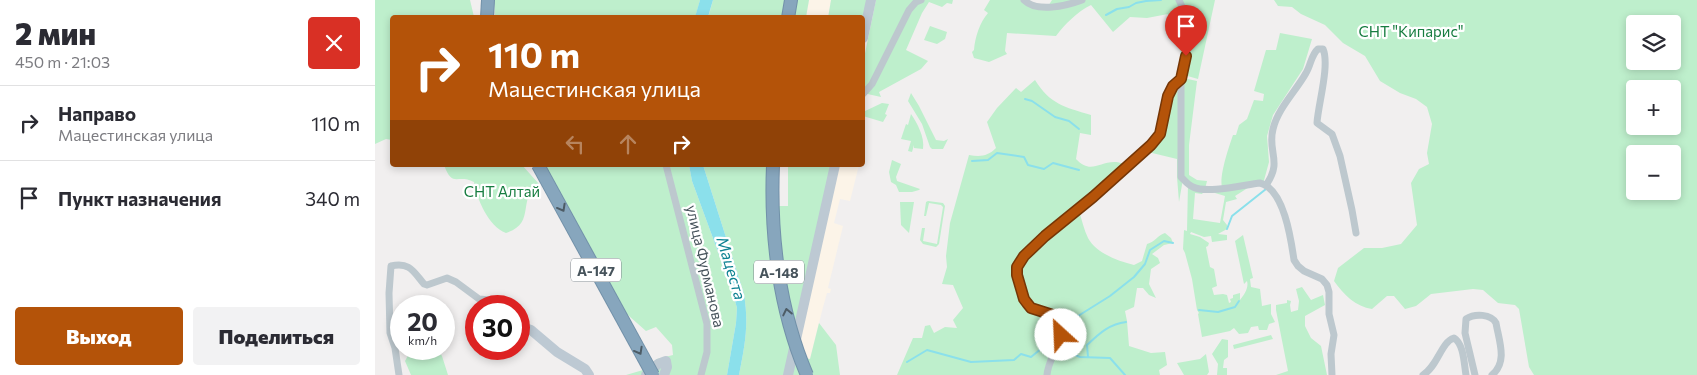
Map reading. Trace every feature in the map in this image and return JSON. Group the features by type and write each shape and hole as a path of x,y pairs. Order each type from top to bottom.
{"highway":[{"path":"487,0 487,15"},
{"path":"788,15 791,0"},
{"name":"А-147","path":"540,167 653,375"},
{"name":"А-148","path":"773,167 774,238 779,273 798,355 807,375"}],"main road":[{"path":"865,28 871,0"},
{"path":"788,375 835,167"},
{"path":"530,330 557,352 585,369 589,375"},
{"path":"646,375 658,364 666,361 667,367 664,375"}],"street":[{"path":"865,92 872,84 909,10 921,0"},
{"path":"1024,0 1034,6 1047,8 1082,0"},
{"path":"1179,0 1189,29 1181,79 1181,177 1194,188 1205,190 1260,184 1265,185 1275,193 1286,219 1298,266 1322,279 1327,285 1329,292 1329,314 1334,335 1331,354 1332,375"},
{"path":"1265,185 1275,164 1271,139 1276,120 1307,72 1314,52 1318,49 1323,49 1324,70 1317,123 1332,134 1340,156 1353,210 1356,233"},
{"path":"1047,375 1047,367 1061,330 1059,320 1053,314 1031,308 1027,303 1017,275 1017,267 1024,256 1045,236 1093,197 1151,145 1160,134 1170,90 1181,79"},
{"name":"улица Фурманова","path":"667,167 707,324 707,352 701,375"},
{"path":"399,375 395,348 390,333 389,293 391,266 401,264 407,266 427,285 444,279 452,280 473,295"},
{"path":"1475,375 1465,332 1466,319 1470,316 1487,316 1496,323 1501,356 1499,368 1492,375"},
{"path":"1423,375 1432,368 1447,342 1452,338 1457,338 1459,341 1466,375"}],"shaded area":[{"path":"809,0 831,0 828,15 806,15"},
{"path":"835,167 858,167 850,201 840,199 834,223 843,226 828,288 831,289 830,293 827,293 810,360 793,355"}],"green space":[{"path":"375,0 470,0 474,15 390,15 390,140 386,139 375,144"},
{"path":"494,0 700,0 696,15 495,15"},
{"path":"713,0 809,0 806,15 709,15"},
{"path":"831,0 871,0 864,15 828,15"},
{"path":"876,0 953,0 952,4 947,3 942,7 929,2 922,13 906,50 928,61 921,69 879,92 881,97 865,93 865,53"},
{"path":"990,0 1020,0 1047,8 1052,0 1215,0 1198,79 1184,75 1184,67 1179,66 1182,37 1175,33 1166,32 1165,23 1169,22 1168,14 1147,18 1130,17 1113,32 1091,5 1081,11 1056,36 1007,33 1005,51 1007,54 989,62 974,58 972,52 980,25 988,13 984,10"},
{"name":"СНТ \"Кипарис\"","path":"1274,0 1697,0 1697,375 1534,375 1529,367 1519,309 1515,305 1498,303 1483,290 1473,289 1431,294 1416,306 1405,309 1394,296 1387,296 1372,309 1366,308 1350,299 1341,291 1334,281 1338,268 1364,248 1382,248 1401,244 1417,225 1411,183 1419,169 1429,164 1427,153 1432,124 1427,107 1416,99 1400,93 1380,81 1365,56 1343,43 1325,25 1301,14 1292,7 1278,6"},
{"path":"930,26 947,32 945,39 937,44 924,40"},
{"path":"1280,33 1312,39 1303,69 1273,115 1267,136 1269,162 1263,184 1254,184 1235,196 1237,199 1226,202 1223,220 1227,225 1227,229 1218,234 1227,235 1227,240 1212,242 1211,236 1204,237 1191,232 1190,234 1200,237 1209,243 1206,247 1210,267 1214,269 1217,286 1212,288 1214,295 1227,295 1229,303 1233,295 1240,293 1240,300 1245,294 1247,286 1247,281 1244,284 1235,241 1243,235 1253,278 1250,279 1251,287 1260,289 1262,306 1271,304 1271,314 1275,322 1269,324 1267,330 1259,330 1258,326 1251,327 1248,333 1239,334 1234,328 1230,331 1202,337 1192,279 1183,249 1184,230 1187,231 1188,184 1183,179 1179,202 1177,159 1148,152 1163,133 1168,96 1183,78 1197,81 1189,145 1189,175 1197,180 1207,181 1205,189 1222,188 1223,169 1233,135 1236,135 1239,125 1247,119 1254,100 1263,101 1264,94 1254,91 1266,50 1276,50","holes":["1205,190 1225,196 1220,223 1193,219 1195,193 1202,194"]},
{"path":"1035,80 1052,100 1073,110 1091,115 1091,135 1080,133 1076,159 1081,164 1091,167 1116,162 1131,167 1079,211 1088,238 1096,248 1108,256 1134,265 1142,261 1147,244 1165,233 1171,238 1173,243 1164,245 1152,254 1158,258 1160,263 1151,269 1149,284 1156,298 1149,295 1143,288 1137,288 1134,307 1125,311 1129,346 1151,353 1165,352 1167,365 1159,370 1160,375 897,375 913,338 922,338 925,326 930,325 934,333 945,327 957,328 953,320 963,308 953,285 942,284 947,267 946,256 950,223 969,155 984,155 996,148 987,122 1016,88 1021,92"},
{"path":"911,93 936,140 944,141 948,139 943,149 932,149 930,147 922,124 908,101"},
{"path":"882,103 889,104 885,114 887,115 883,122 865,117 865,111"},
{"path":"911,114 923,140 923,149 914,148 914,145 912,152 908,151 911,141 901,139"},
{"path":"892,160 901,164 896,177 897,181 919,190 899,192 896,185 891,182 889,172"},
{"name":"СНТ Алтай","path":"445,167 524,167 539,184 532,190 521,223 515,229 506,233 494,224 484,211 474,182 453,179"},
{"path":"544,167 689,167 692,181 737,308 727,375 626,375 643,370 657,359 673,355 672,345 656,327 646,331 620,308"},
{"path":"704,167 776,167 777,206 788,206 788,167 835,167 793,355 810,359 819,323 836,345 840,375 739,375 746,335 744,294"},
{"path":"900,202 914,202 909,233 901,225"},
{"path":"926,202 943,203 945,206 939,244 936,247 923,244 920,240 922,228 925,228 923,241 937,244 943,207 929,203 926,216 924,216"},
{"path":"1302,287 1311,300 1323,295 1325,305 1305,316 1305,326 1311,338 1321,346 1327,375 1276,375 1288,371 1276,305 1287,303 1287,300 1291,301 1291,312 1298,310 1299,301 1296,289"},
{"path":"1271,335 1273,339 1234,349 1233,345"},
{"path":"1222,339 1228,340 1228,357 1224,360 1223,368 1227,368 1227,375 1217,375 1218,364 1212,354"},
{"path":"1206,354 1209,372 1207,375 1184,375 1177,363 1200,359"},
{"path":"443,360 448,375 411,375 405,361"}],"water":[{"path":"700,0 713,0 709,15 696,15"},
{"name":"Мацеста","path":"689,167 704,167 744,294 746,335 739,375 727,375 737,308 692,181"}],"waterway":[{"path":"1106,15 1136,3 1161,0"},
{"path":"1025,99 1032,101 1055,117 1069,121 1079,129"},
{"path":"972,161 988,160 997,153 1024,157 1028,165 1044,169 1053,163 1079,170"},
{"path":"1227,229 1232,216 1266,189"},
{"path":"1061,349 1069,334 1070,321 1110,296 1134,277 1145,264 1150,250 1164,241 1173,243"},
{"path":"1199,310 1218,312 1235,307 1239,301"},
{"path":"1088,357 1087,345 1100,333 1109,327 1126,322"},
{"path":"907,362 927,350 971,362 1014,360 1021,354 1031,357 1047,344 1080,357 1110,358 1125,375"}],"route":[{"path":"1061,335 1061,325 1056,316 1031,308 1024,299 1017,275 1017,267 1024,256 1045,236 1142,154 1160,134 1168,96 1173,86 1181,79 1186,56"}]}
